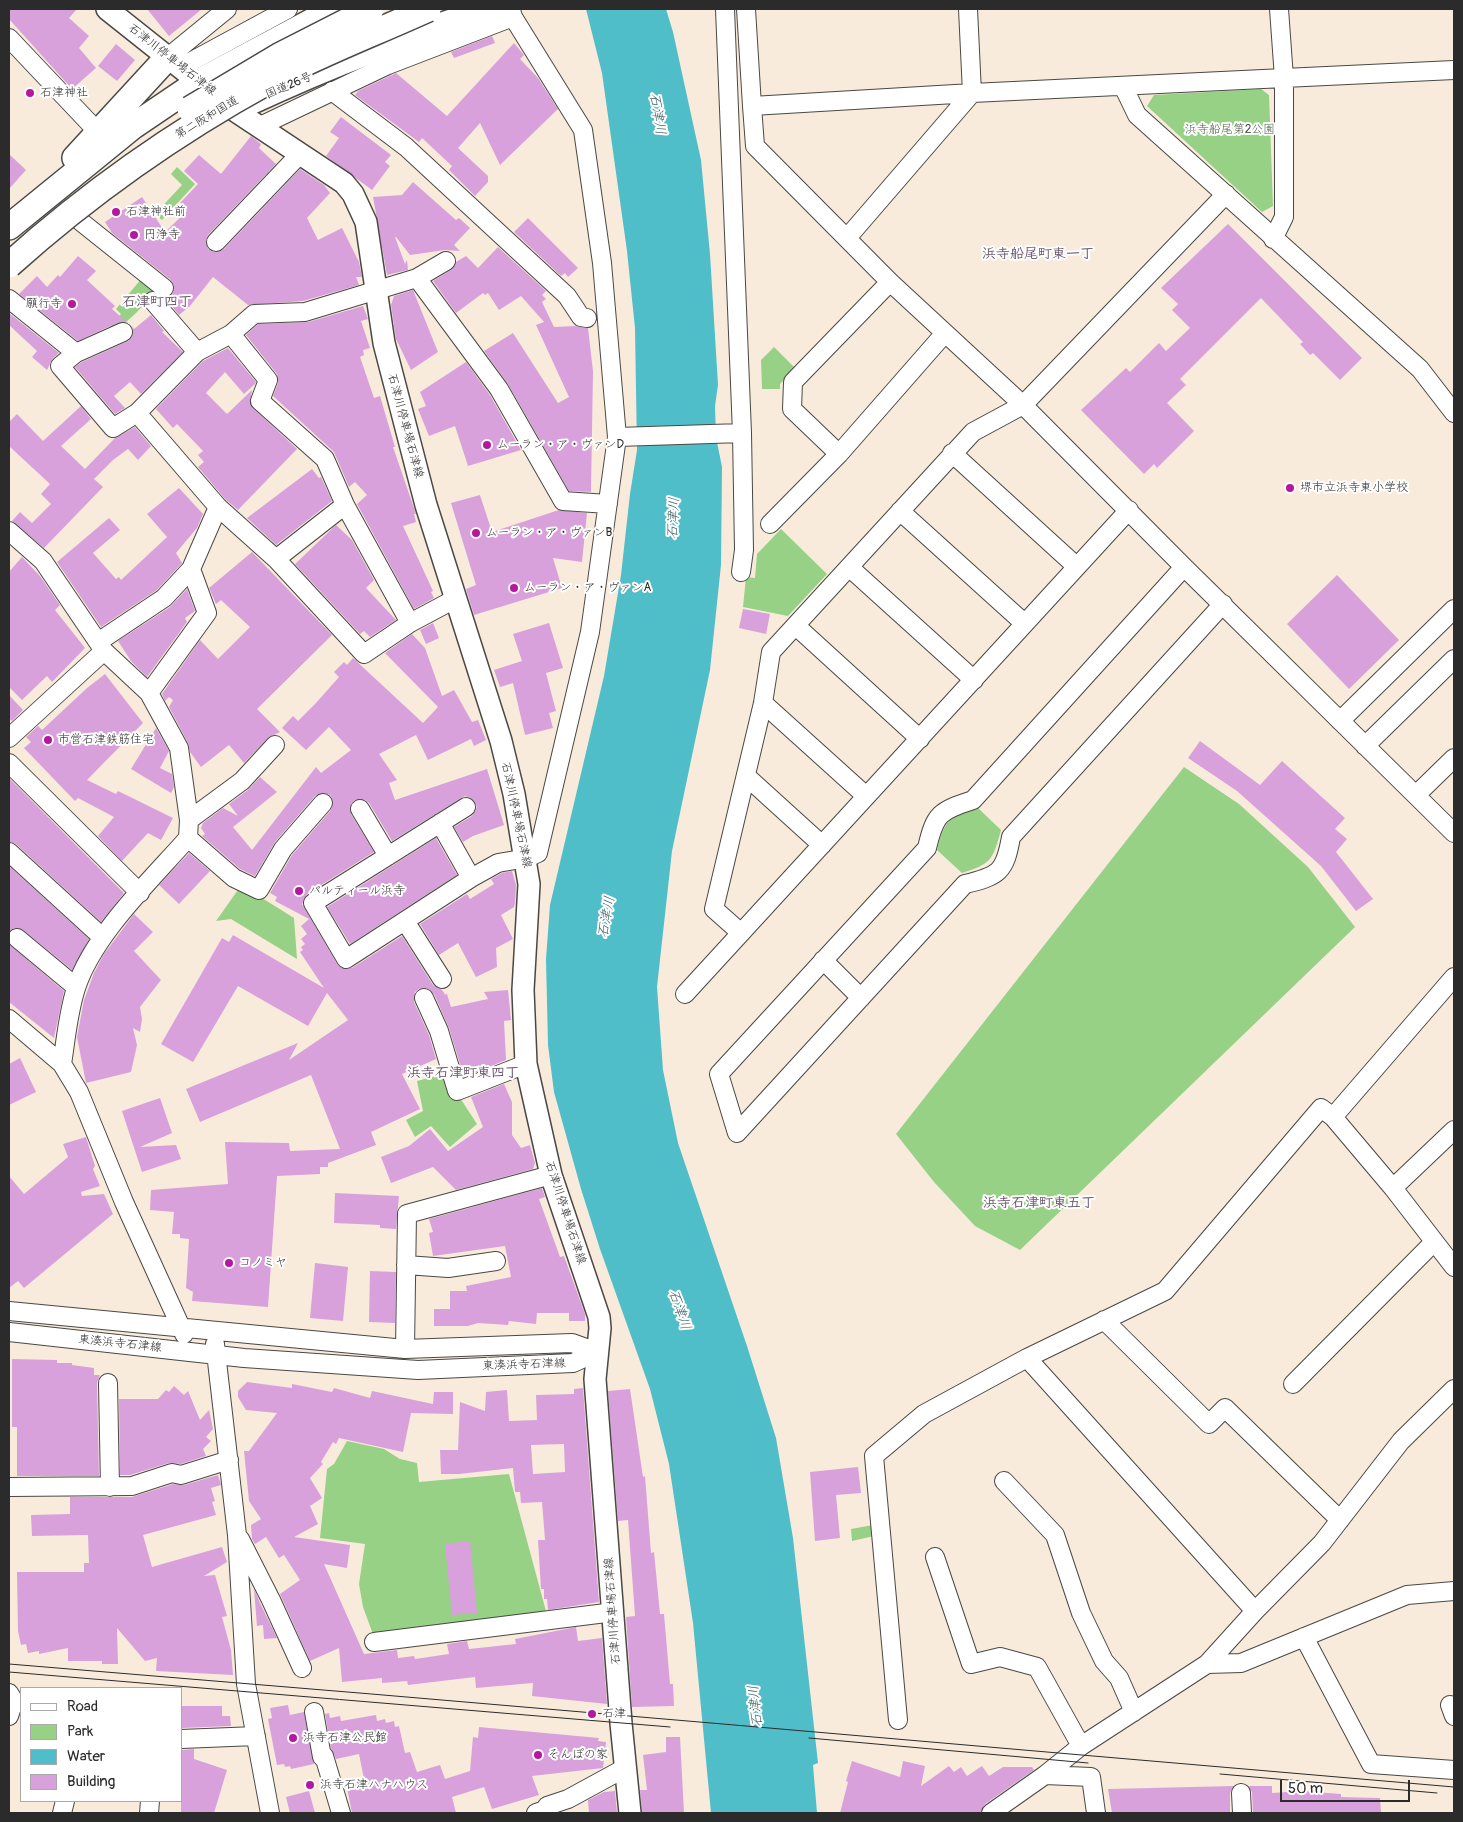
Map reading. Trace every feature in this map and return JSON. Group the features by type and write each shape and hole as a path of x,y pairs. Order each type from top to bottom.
{"highway":[{"path":"28,210 97,131 183,69 334,9"},
{"name":"第二阪和国道","path":"9,242 112,161 189,109 279,56 371,9"},
{"name":"第二阪和国道","path":"9,264 67,215 197,123 278,77 353,40 428,9"},
{"name":"国道26号","path":"9,273 75,218 163,152 234,110 377,48 447,22 505,12"},
{"path":"9,227 124,133 183,69"}],"main road":[{"name":"石津川停車場石津線","path":"107,9 234,110 299,155 344,183 353,194 369,235 374,291 384,343 426,505 501,741 527,858 529,892 522,990 526,1064 551,1175 599,1317 600,1328 595,1378 630,1813"}],"street":[{"path":"183,69 288,9"},
{"path":"725,9 742,433 744,550 742,572"},
{"path":"746,9 755,146 890,282 1023,404 1184,567 1454,833"},
{"path":"847,238 972,93 968,9"},
{"path":"1273,239 1284,217 1284,78 1278,9"},
{"path":"183,69 219,11"},
{"path":"258,127 505,12 583,130 602,263 617,437 590,632 538,853 527,858 498,864 471,878 346,959 313,903 466,807"},
{"path":"9,38 97,131"},
{"path":"183,69 225,44"},
{"path":"752,106 972,93 1454,70"},
{"path":"1123,86 1137,115 1420,369 1454,413"},
{"path":"332,91 406,147 567,296 581,317 586,318"},
{"path":"216,242 299,155"},
{"path":"741,933 714,909 763,703 770,652 796,626 952,453 973,432 1023,404 1226,194"},
{"path":"75,218 159,294 197,352"},
{"path":"123,332 76,353 60,366 113,428 137,412 197,352 230,334 254,314 306,312 417,278 446,261"},
{"path":"417,278 499,389 563,501 608,504"},
{"path":"839,454 792,408 793,382 890,282"},
{"path":"9,299 76,353"},
{"path":"770,524 839,454 945,333"},
{"path":"230,334 268,380 260,401 325,459 345,505 410,624"},
{"path":"137,412 218,508 276,559 364,654 410,624 455,599"},
{"path":"617,437 742,433"},
{"path":"952,453 1076,566"},
{"path":"276,559 345,505"},
{"path":"9,738 101,646 164,598 191,569 218,508"},
{"path":"685,994 1129,510"},
{"path":"900,511 1024,623"},
{"path":"9,531 43,561 101,646 149,693 179,748 188,829 234,878 259,890 284,849 323,803"},
{"path":"849,567 974,680"},
{"path":"1184,567 973,800 946,810 932,826 927,848 719,1074 737,1133 966,884 992,878 1007,860 1011,837 1223,604"},
{"path":"149,693 207,613 191,569"},
{"path":"1340,721 1454,609"},
{"path":"796,626 920,739"},
{"path":"1365,746 1454,658"},
{"path":"763,703 866,796"},
{"path":"62,1064 76,987 102,937 140,892 188,829 242,781 275,746"},
{"path":"1416,795 1454,758"},
{"path":"9,763 140,892"},
{"path":"746,776 822,845"},
{"path":"360,809 388,856"},
{"path":"440,823 471,878"},
{"path":"9,852 102,937"},
{"path":"405,920 442,979"},
{"path":"16,938 76,987"},
{"path":"823,960 861,998"},
{"path":"1333,1117 1454,977"},
{"path":"424,998 438,1031 457,1091 526,1064"},
{"path":"9,1019 62,1064 79,1092 124,1202 180,1328 194,1351"},
{"path":"898,1720 874,1456 924,1414 1026,1358 1165,1291 1321,1108 1333,1117 1393,1188 1454,1267"},
{"path":"1393,1188 1454,1130"},
{"path":"405,1349 407,1214 551,1175"},
{"path":"1293,1384 1434,1242"},
{"path":"406,1265 448,1268 496,1260"},
{"name":"東湊浜寺石津線","path":"9,1311 405,1349 572,1343 597,1352"},
{"path":"1104,1320 1208,1424 1225,1408 1340,1520"},
{"path":"213,1331 237,1534 246,1684 270,1813"},
{"name":"東湊浜寺石津線","path":"9,1332 194,1351 216,1355 418,1370 573,1363 597,1352"},
{"path":"1026,1358 1255,1611"},
{"path":"108,1382 110,1486"},
{"path":"991,1813 1045,1775 1081,1746 1207,1664 1255,1611 1322,1543 1401,1441 1454,1389"},
{"path":"9,1487 132,1486 172,1473 181,1475 229,1460"},
{"path":"1004,1481 1056,1535 1081,1613 1104,1661 1119,1678 1134,1712"},
{"path":"237,1534 272,1600 302,1668"},
{"path":"935,1557 971,1664 1000,1657 1037,1667 1081,1746"},
{"path":"1207,1664 1241,1663 1407,1595 1454,1591"},
{"path":"374,1642 614,1612"},
{"path":"1304,1637 1371,1764 1454,1770"},
{"path":"9,1693 14,1701 9,1716"},
{"path":"314,1712 322,1757 324,1756 341,1813"},
{"path":"182,1739 256,1736"},
{"path":"536,1813 625,1768"},
{"path":"1045,1775 1091,1777 1096,1813"},
{"path":"1241,1792 1242,1813"}],"green space":[{"name":"浜寺船尾第2公園","path":"1261,89 1269,95 1273,206 1262,212 1147,106 1154,95"},
{"path":"177,167 195,184 162,220 155,214 182,185 171,174"},
{"path":"142,278 156,292 124,323 100,338 121,314 116,309"},
{"path":"774,347 795,368 780,384 780,389 762,389 761,360"},
{"path":"781,529 827,574 788,616 743,607 746,577 755,578 757,554"},
{"path":"1184,767 1239,804 1308,867 1355,927 1020,1250 975,1226 934,1182 896,1134"},
{"path":"978,808 1001,830 996,848 989,859 979,867 962,873 937,850 942,832 949,821 960,814"},
{"path":"240,887 254,893 294,918 297,959 231,919 216,921"},
{"path":"440,1075 447,1078 477,1124 450,1147 431,1126 415,1137 406,1120 423,1111 417,1081"},
{"path":"347,1441 384,1449 400,1459 417,1463 419,1482 509,1474 547,1615 374,1637 363,1607 359,1584 365,1544 320,1538 327,1469 334,1464"},
{"path":"873,1525 874,1536 852,1541 851,1529"}],"water":[{"name":"石津川","path":"586,9 666,9 673,32 701,160 710,254 718,385 715,406 716,437 722,467 721,565 710,670 672,851 657,987 663,1070 678,1143 776,1438 793,1538 818,1763 813,1765 817,1813 711,1813 693,1623 669,1464 650,1389 600,1249 554,1092 548,1045 546,959 550,905 604,676 621,575 637,450 635,328 627,251 602,73"}],"building":[{"path":"9,9 77,9 69,18 89,36 79,48 96,68 72,89 9,19"},
{"path":"147,9 202,9 169,36"},
{"path":"492,36 495,43 454,58 451,52"},
{"path":"514,43 524,55 520,59 538,78 558,109 500,165 480,123 458,148 488,176 488,182 475,196 449,170 452,166 422,138 419,142 355,95 358,91 396,73 447,116"},
{"path":"116,44 135,60 117,81 98,66"},
{"path":"341,117 391,155 385,162 390,166 372,190 326,156 339,138 330,132"},
{"path":"251,136 261,144 259,148 276,164 208,235 206,240 208,249 214,252 224,249 300,169 324,185 330,193 307,218 318,240 342,228 359,262 362,277 356,277 359,285 303,301 248,305 213,277 190,306 179,315 165,298 172,295 174,290 171,280 112,233 105,222 142,197 165,232 187,211 180,203 198,184 184,171 199,155 221,174"},
{"path":"9,154 26,170 9,189"},
{"path":"413,182 456,220 459,218 470,228 454,245 460,251 445,250 410,255 395,237 405,264 407,260 408,270 387,275 373,197 402,195"},
{"path":"528,218 578,268 568,277 565,273 561,276 514,232"},
{"path":"1228,224 1362,358 1340,380 1313,353 1310,355 1300,344 1303,342 1261,298 1180,379 1186,385 1167,403 1194,431 1157,468 1154,464 1144,474 1081,410 1126,368 1130,372 1159,343 1166,351 1190,328 1172,310 1178,304 1161,288"},
{"path":"498,247 546,291 542,295 546,299 542,302 554,327 575,326 588,328 593,371 591,492 569,491 508,384 484,351 513,333 558,403 569,397 536,325 544,322 521,296 499,310 488,293 485,295 483,293 456,313 433,281 451,270 456,262 466,256 478,268"},
{"path":"78,256 96,271 87,280 115,306 112,309 128,323 119,322 78,341 19,294 37,276 47,287 58,275 60,277"},
{"path":"413,290 438,352 411,370 396,339 391,305 394,296"},
{"path":"363,306 368,319 361,321 370,348 363,350 364,355 360,357 374,398 380,396 395,447 393,447 416,514 414,514 416,522 403,526 433,591 431,592 434,598 414,609 357,504 367,495 355,482 349,487 334,452 273,396 278,383 277,374 246,335 258,324 308,322"},
{"path":"9,313 59,353 53,358 47,370 32,357 37,351 9,325"},
{"path":"151,315 164,331 162,332 183,352 141,394 130,382 114,396 125,408 115,414 75,367 128,341 133,334 132,326 134,329"},
{"path":"228,348 256,382 244,394 225,372 206,393 227,414 252,390 250,403 253,408 297,449 238,510 225,499 198,467 204,462 198,455 203,451 177,424 173,428 156,409 203,361"},
{"path":"466,362 490,395 521,450 468,466 455,426 429,436 418,409 426,406 420,392"},
{"path":"81,406 91,419 61,446 85,469 115,438 135,427 151,446 138,460 128,449 113,460 94,479 103,487 44,548 12,521 20,512 32,523 51,504 41,494 50,484 9,446 9,422 17,414 43,441"},
{"path":"312,469 319,478 321,477 332,501 276,545 247,518"},
{"path":"179,488 203,514 197,528 176,553 182,563 157,590 101,627 57,562 109,518 120,530 93,553 116,579 119,577 121,580 167,537 147,514"},
{"path":"480,495 492,532 559,510 587,513 582,562 553,558 562,588 474,615 466,589 476,585 451,503"},
{"path":"336,525 352,540 374,580 366,588 396,620 370,637 364,631 360,634 295,564"},
{"path":"252,552 332,635 257,709 280,732 268,738 244,763 229,745 201,767 190,752 188,743 169,707 173,700 169,697 165,701 162,694 200,640 218,659 250,627 221,600 216,604 209,588"},
{"path":"22,557 40,576 60,605 55,610 85,648 52,682 47,676 22,700 9,687 9,572"},
{"path":"1337,575 1399,640 1349,689 1287,624"},
{"path":"187,589 195,611 185,618 187,622 147,677 131,661 118,641 170,607"},
{"path":"743,609 770,614 766,634 739,628"},
{"path":"433,623 439,638 426,644 420,630"},
{"path":"549,623 563,668 546,673 556,711 549,713 553,728 525,735 513,683 500,687 494,670 522,661 513,634"},
{"path":"412,634 425,648 442,696 454,690 472,722 478,720 486,740 474,746 471,739 428,760 416,735 379,754 397,780 389,783 395,800 487,769 504,825 473,836 463,842 454,827 472,816 477,807 471,798 465,796 392,841 369,803 365,800 355,800 351,804 351,814 374,852 307,894 302,904 341,968 352,968 402,936 433,985 442,990 445,994 442,995 447,994 451,1007 488,999 484,992 508,990 511,1020 504,1021 506,1060 464,1077 449,1028 434,994 426,988 415,992 414,1002 429,1035 436,1059 402,1074 420,1109 371,1132 376,1145 328,1163 328,1167 320,1167 320,1174 277,1176 268,1307 192,1301 193,1292 186,1288 189,1239 180,1238 180,1234 172,1234 174,1212 150,1210 151,1190 228,1184 225,1142 289,1143 290,1151 340,1149 311,1075 200,1122 186,1089 298,1043 289,1060 348,1020 327,993 308,1026 238,986 193,1062 161,1044 222,938 229,942 233,935 324,988 300,952 303,950 301,947 305,944 301,939 307,934 301,926 309,919 275,901 277,897 270,893 292,855 331,810 333,800 330,795 325,793 315,796 275,842 255,876 240,869 202,836 205,834 201,828 203,823 223,808 238,816 229,804 248,790 260,777 277,792 233,827 252,850 316,767 321,773 351,750 329,727 306,750 282,728 293,716 298,721 316,703 339,677 334,672 344,662 347,665 353,658 423,723 438,707 385,653"},
{"path":"105,674 143,723 87,780 116,794 118,791 173,818 161,840 148,833 122,861 98,836 114,817 78,798 75,801 24,748 31,742 26,737 38,726 42,730"},
{"path":"9,695 23,710 12,721 9,718"},
{"path":"156,728 169,751 160,768 172,774 174,787 171,793 131,769"},
{"path":"1200,741 1260,785 1282,761 1345,818 1335,829 1347,839 1336,852 1373,899 1356,911 1321,866 1237,791 1188,758"},
{"path":"9,778 124,893 101,922 16,844 9,842"},
{"path":"436,838 457,875 350,944 327,907"},
{"path":"189,853 210,871 179,904 159,885"},
{"path":"9,866 89,939 72,970 23,930 14,928 9,931"},
{"path":"512,871 516,885 514,907 501,915 513,939 496,948 497,967 476,977 458,943 439,955 420,924 467,894 470,899 494,884 491,879 502,873"},
{"path":"134,914 153,932 134,951 161,980 140,1007 142,1019 140,1032 133,1028 137,1045 131,1072 86,1083 77,1037 84,1000 94,973 104,954"},
{"path":"9,944 64,991 54,1038 9,1002"},
{"path":"20,1058 36,1092 9,1105 9,1064"},
{"path":"504,1084 512,1102 512,1135 521,1148 530,1145 535,1163 533,1169 456,1190 433,1167 391,1183 381,1157 409,1146 430,1129 448,1151 483,1127 471,1097"},
{"path":"160,1098 172,1133 140,1147 176,1145 181,1159 142,1172 122,1111"},
{"path":"86,1137 95,1166 93,1169 100,1186 81,1192 82,1196 104,1194 113,1214 24,1288 18,1281 9,1288 9,1176 24,1194 68,1157 63,1144"},
{"path":"542,1188 545,1197 539,1199 560,1257 564,1256 585,1314 585,1321 569,1321 569,1313 537,1313 536,1324 509,1321 508,1325 478,1323 468,1326 434,1326 434,1309 450,1309 450,1291 467,1291 466,1286 511,1277 505,1246 433,1256 429,1233 433,1232 429,1219"},
{"path":"335,1193 399,1196 396,1229 380,1228 380,1225 334,1223"},
{"path":"315,1263 348,1267 343,1321 310,1318"},
{"path":"370,1271 396,1272 395,1323 369,1322"},
{"path":"12,1359 57,1360 57,1363 72,1363 72,1365 94,1368 94,1375 100,1375 97,1383 99,1476 17,1476 17,1427 12,1427"},
{"path":"247,1382 292,1388 292,1384 332,1392 334,1388 370,1398 372,1391 433,1404 434,1392 453,1392 453,1414 411,1413 403,1452 339,1438 336,1444 333,1442 321,1462 323,1464 310,1478 322,1498 310,1506 318,1524 294,1537 350,1545 347,1568 324,1564 364,1654 397,1650 398,1658 414,1656 415,1659 449,1654 447,1644 467,1641 469,1649 516,1644 515,1639 576,1627 578,1641 602,1638 607,1704 532,1696 533,1683 476,1688 475,1677 408,1685 407,1681 382,1683 382,1678 342,1682 339,1648 310,1661 280,1594 300,1580 284,1555 279,1558 266,1537 255,1544 252,1539 251,1525 261,1519 249,1501 244,1451 249,1451 277,1413 246,1410 238,1397 238,1391"},
{"path":"174,1386 184,1395 188,1391 200,1420 209,1410 213,1429 206,1437 211,1441 203,1449 206,1456 181,1464 169,1463 130,1475 120,1475 119,1399 158,1399 166,1390 169,1392"},
{"path":"583,1388 599,1602 548,1610 547,1599 544,1599 544,1589 541,1589 538,1540 545,1540 542,1502 521,1503 520,1492 515,1492 513,1468 441,1474 440,1450 458,1450 460,1402 485,1411 486,1392 507,1390 509,1421 537,1420 536,1395 574,1394 574,1389","holes":["564,1444 565,1472 533,1474 531,1445"]},
{"path":"630,1389 643,1477 645,1476 651,1553 654,1552 660,1614 664,1614 670,1684 673,1684 674,1706 632,1707 626,1617 635,1616 628,1520 618,1521 608,1391"},
{"path":"858,1467 861,1493 836,1495 840,1538 815,1541 810,1472"},
{"path":"218,1475 221,1485 211,1488 215,1501 212,1502 216,1515 143,1535 152,1567 222,1547 227,1562 204,1576 215,1575 227,1616 222,1617 231,1650 233,1675 156,1671 157,1658 145,1661 117,1628 118,1664 102,1664 102,1661 68,1661 68,1648 39,1654 39,1651 28,1653 26,1644 21,1645 18,1631 17,1572 84,1572 84,1563 89,1563 88,1535 32,1536 31,1515 70,1514 70,1497 132,1497 173,1484 184,1485"},
{"path":"470,1541 477,1613 452,1615 445,1544"},
{"path":"254,1589 277,1638 264,1639 263,1625 257,1626"},
{"name":"浜寺石津公民館","path":"288,1705 290,1715 304,1712 314,1764 291,1769 290,1766 285,1767 284,1764 277,1765 268,1719 272,1718 270,1708"},
{"path":"182,1706 222,1706 222,1716 230,1716 231,1726 182,1728"},
{"path":"329,1713 330,1718 340,1716 341,1721 376,1715 377,1721 385,1719 386,1723 394,1721 395,1727 399,1726 405,1753 410,1752 417,1772 440,1765 445,1779 470,1771 473,1737 478,1738 479,1727 599,1738 598,1741 606,1742 603,1768 532,1776 539,1795 492,1809 484,1787 452,1797 456,1813 352,1813 346,1783 364,1779 359,1754 336,1759 331,1748 325,1714"},
{"path":"666,1737 680,1737 684,1813 642,1813 640,1790 647,1790 643,1755 666,1752"},
{"path":"194,1749 194,1759 227,1770 214,1813 181,1813 182,1750"},
{"path":"852,1761 900,1777 903,1761 925,1766 921,1786 949,1766 954,1772 961,1767 967,1776 982,1766 989,1776 1003,1767 1032,1767 1034,1770 985,1804 980,1813 840,1813"},
{"path":"1234,1786 1230,1793 1230,1813 1112,1813 1108,1789"},
{"path":"1248,1786 1272,1786 1272,1793 1302,1791 1341,1794 1341,1797 1380,1798 1381,1813 1253,1813 1252,1792"},
{"path":"309,1791 315,1813 290,1813 286,1797"},
{"path":"615,1791 617,1813 589,1813 588,1800 604,1792"}],"tram line":[{"path":"9,1664 1454,1787"},
{"path":"9,1672 670,1727"},
{"path":"809,1738 1088,1763"},
{"path":"1220,1774 1437,1793"}],"place":[{"name":"石津神社","path":"30,93"},
{"name":"石津神社前","path":"116,212"},
{"name":"円浄寺","path":"134,235"},
{"name":"願行寺","path":"72,304"},
{"name":"ムーラン・ア・ヴァンD","path":"487,445"},
{"name":"堺市立浜寺東小学校","path":"1290,488"},
{"name":"ムーラン・ア・ヴァンB","path":"476,533"},
{"name":"ムーラン・ア・ヴァンA","path":"514,588"},
{"name":"市営石津鉄筋住宅","path":"48,740"},
{"name":"パルティール浜寺","path":"299,891"},
{"name":"コノミヤ","path":"229,1263"},
{"name":"石津","path":"592,1714"},
{"name":"浜寺石津公民館","path":"293,1738"},
{"name":"そんぽの家","path":"538,1755"},
{"name":"浜寺石津ハナハウス","path":"310,1785"}],"district":[{"name":"浜寺船尾町東一丁","path":"1038,254"},
{"name":"石津町四丁","path":"157,302"},
{"name":"浜寺石津町東四丁","path":"463,1073"},
{"name":"浜寺石津町東五丁","path":"1039,1203"}]}
